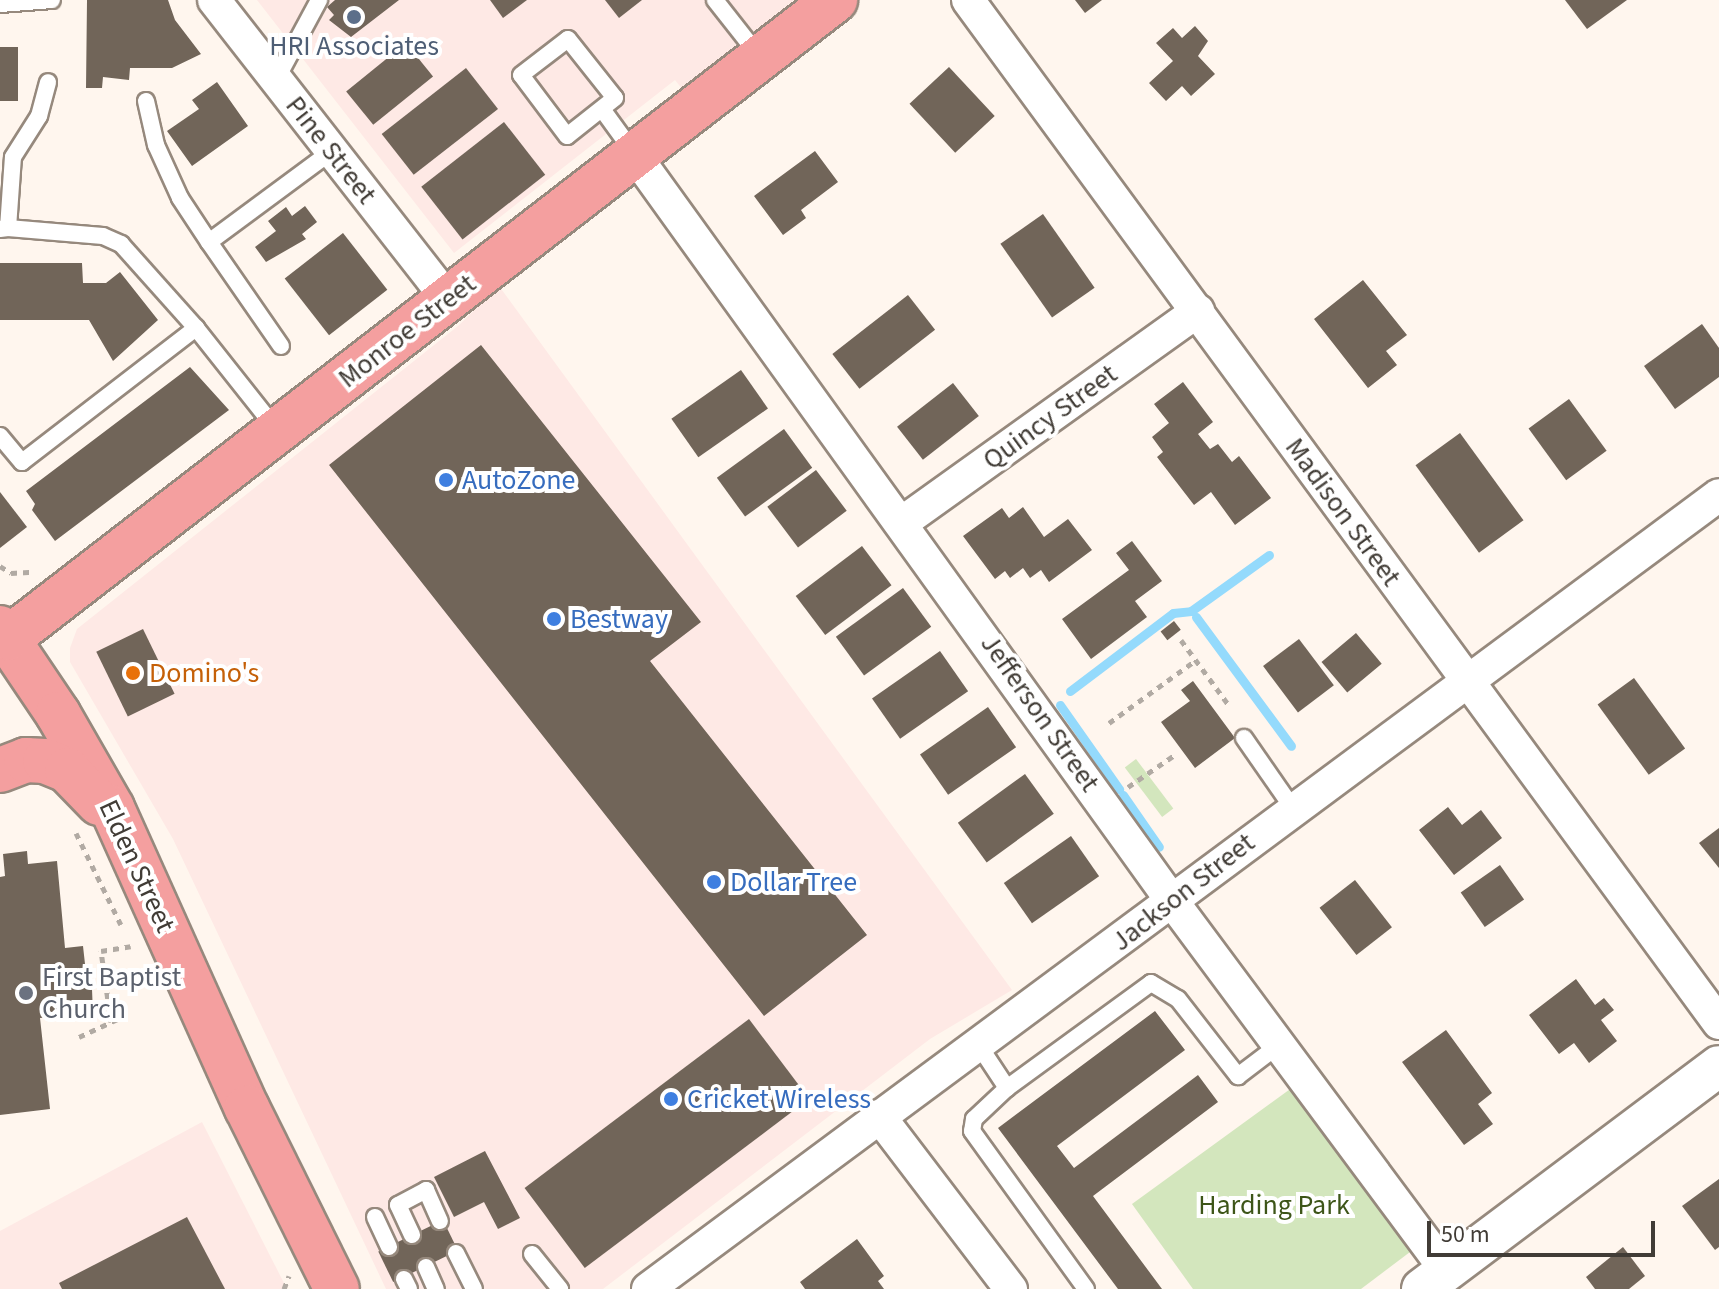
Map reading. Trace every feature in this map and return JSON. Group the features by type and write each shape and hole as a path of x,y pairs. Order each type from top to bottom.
{"main road":[{"name":"Monroe Street","path":"3,648 835,0"},
{"name":"Elden Street","path":"3,648 85,759 120,828 247,1108 337,1289"},
{"path":"0,770 26,760 67,770 120,828"}],"street":[{"name":"Pine Street","path":"214,0 448,300"},
{"name":"Madison Street","path":"968,0 1198,311 1464,680 1719,1023"},
{"name":"Jefferson Street","path":"634,154 1279,1045 1434,1280"},
{"name":"Quincy Street","path":"903,522 1198,311"},
{"name":"Jackson Street","path":"648,1289 1172,901 1292,807 1719,495"},
{"path":"1434,1280 1719,1066"},
{"path":"879,1116 1011,1289"}],"lane":[{"path":"0,4 52,0"},
{"path":"276,80 319,0"},
{"path":"715,0 760,57"},
{"path":"568,39 615,98 602,109 567,136 521,75 568,39"},
{"path":"48,82 39,116 13,157 4,229 103,236 121,244 196,328 278,431"},
{"path":"146,101 156,145 180,198 281,346"},
{"path":"602,109 634,154"},
{"path":"209,242 332,151"},
{"path":"0,436 22,462 196,328"},
{"path":"1244,738 1292,807"},
{"path":"1086,1289 972,1131 974,1119 1007,1088 1151,983 1178,999 1238,1076 1279,1045"},
{"path":"978,1044 1007,1088"},
{"path":"412,1235 398,1205 426,1190 440,1221"},
{"path":"375,1217 389,1247"},
{"path":"456,1253 474,1289"},
{"path":"532,1254 560,1289"},
{"path":"426,1267 436,1289"}],"path":[{"path":"1181,640 1228,704"},
{"path":"1109,723 1196,660"},
{"path":"1128,787 1176,754"},
{"path":"111,1022 101,951 131,946"},
{"path":"79,1037 120,1018"}],"shaded area":[{"path":"257,0 794,0 683,90 675,80 454,253"},
{"path":"499,286 1012,990 930,1039 603,1289 386,1289 173,839 70,662 70,648 77,629 458,326"},
{"path":"202,1122 287,1289 0,1289 0,1231"}],"green space":[{"path":"1136,759 1173,809 1162,817 1125,767"},
{"name":"Harding Park","path":"1293,1087 1410,1252 1361,1289 1193,1289 1132,1204"}],"building":[{"path":"87,0 168,0 175,20 201,54 172,68 130,68 129,80 103,77 102,88 86,88"},
{"name":"HRI Associates","path":"335,0 399,0 351,37 329,20 334,15 327,7"},
{"path":"490,0 527,0 503,18"},
{"path":"605,0 642,0 619,18"},
{"path":"1075,0 1102,0 1085,13"},
{"path":"1565,0 1627,0 1587,29"},
{"path":"1195,26 1208,41 1198,56 1215,74 1191,96 1182,86 1166,101 1149,83 1173,61 1156,43 1173,28 1182,38"},
{"path":"406,43 433,76 373,125 346,91"},
{"path":"0,47 18,47 18,101 0,101"},
{"path":"949,67 995,116 955,153 910,104"},
{"path":"466,68 498,109 414,175 382,134"},
{"path":"217,82 248,126 192,166 167,131 199,109 192,100"},
{"path":"504,122 545,175 463,239 421,187"},
{"path":"815,151 838,182 801,210 806,218 783,235 754,196"},
{"path":"305,206 317,222 302,234 306,239 266,262 255,247 276,231 268,221 286,207 292,216"},
{"path":"1043,214 1095,288 1052,318 1000,244"},
{"path":"343,233 387,290 329,335 285,279"},
{"path":"0,263 82,263 83,283 106,283 120,272 158,320 113,361 89,320 0,320"},
{"path":"1363,280 1407,335 1386,351 1397,365 1368,388 1314,319"},
{"path":"908,295 935,330 859,389 832,354"},
{"path":"1702,324 1719,348 1719,377 1675,409 1644,366"},
{"path":"481,345 701,622 650,661 867,935 764,1016 329,465"},
{"path":"190,367 229,410 55,541 32,510 35,504 26,491"},
{"path":"741,370 768,409 698,457 671,419"},
{"path":"1183,382 1213,422 1198,434 1210,449 1218,444 1232,462 1239,456 1271,498 1235,525 1211,492 1194,505 1157,457 1163,452 1152,437 1169,423 1154,404"},
{"path":"953,383 979,416 923,460 897,427"},
{"path":"1569,399 1607,451 1566,480 1529,428"},
{"path":"784,429 812,468 745,517 717,478"},
{"path":"1460,433 1523,520 1479,553 1416,465"},
{"path":"816,470 847,511 798,547 767,507"},
{"path":"0,492 27,527 0,548"},
{"path":"1023,507 1044,537 1068,519 1092,550 1049,582 1041,570 1030,578 1023,568 1010,578 1005,571 995,579 963,536 1002,508 1009,518"},
{"path":"1132,541 1162,581 1135,601 1147,617 1091,659 1062,619 1129,570 1116,553"},
{"path":"862,546 891,585 825,635 796,596"},
{"path":"903,588 931,627 864,676 836,637"},
{"path":"1174,621 1181,630 1167,640 1161,631"},
{"path":"143,629 175,694 128,717 96,652"},
{"path":"1356,633 1382,664 1347,693 1322,662"},
{"path":"1299,639 1334,685 1298,712 1263,666"},
{"path":"940,651 968,691 900,739 872,699"},
{"path":"1634,678 1685,748 1649,775 1598,704"},
{"path":"1193,681 1235,738 1195,768 1161,722 1190,701 1181,690"},
{"path":"988,707 1016,747 948,795 920,755"},
{"path":"1025,774 1054,814 987,862 958,823"},
{"path":"1448,807 1462,825 1481,810 1502,838 1454,875 1419,830"},
{"path":"1719,828 1719,868 1699,843"},
{"path":"1071,836 1099,876 1032,923 1004,883"},
{"path":"27,851 28,864 57,861 65,948 83,946 85,964 91,964 93,1014 40,1018 50,1109 0,1115 0,877 5,876 3,854"},
{"path":"1500,865 1524,899 1485,927 1461,893"},
{"path":"1355,880 1392,927 1356,955 1320,908"},
{"path":"1576,979 1595,1005 1604,998 1614,1010 1601,1020 1617,1041 1589,1063 1574,1043 1559,1054 1529,1015"},
{"path":"1155,1011 1185,1050 1057,1146 1074,1168 1198,1075 1218,1102 1093,1196 1162,1289 1118,1289 998,1128"},
{"path":"749,1019 809,1099 585,1268 525,1188"},
{"path":"1446,1030 1492,1093 1478,1104 1493,1124 1464,1145 1402,1062"},
{"path":"485,1151 520,1218 498,1229 484,1202 454,1217 434,1177"},
{"path":"1719,1179 1719,1247 1715,1250 1682,1206"},
{"path":"187,1217 225,1289 62,1289 59,1283"},
{"path":"443,1220 458,1251 393,1282 378,1252"},
{"path":"857,1239 884,1276 878,1281 884,1289 805,1289 800,1282"},
{"path":"1623,1247 1645,1276 1629,1289 1595,1289 1586,1277"}],"waterway":[{"path":"1070,691 1173,613 1191,611 1269,555"},
{"path":"1196,617 1291,746"},
{"path":"1060,705 1119,789"},
{"path":"1123,795 1159,847"}],"place":[{"name":"HRI Associates","path":"354,17"},
{"name":"AutoZone","path":"446,480"},
{"name":"Bestway","path":"554,619"},
{"name":"Domino's","path":"133,673"},
{"name":"Dollar Tree","path":"714,882"},
{"name":"First Baptist Church","path":"26,993"},
{"name":"Cricket Wireless","path":"671,1099"}]}
